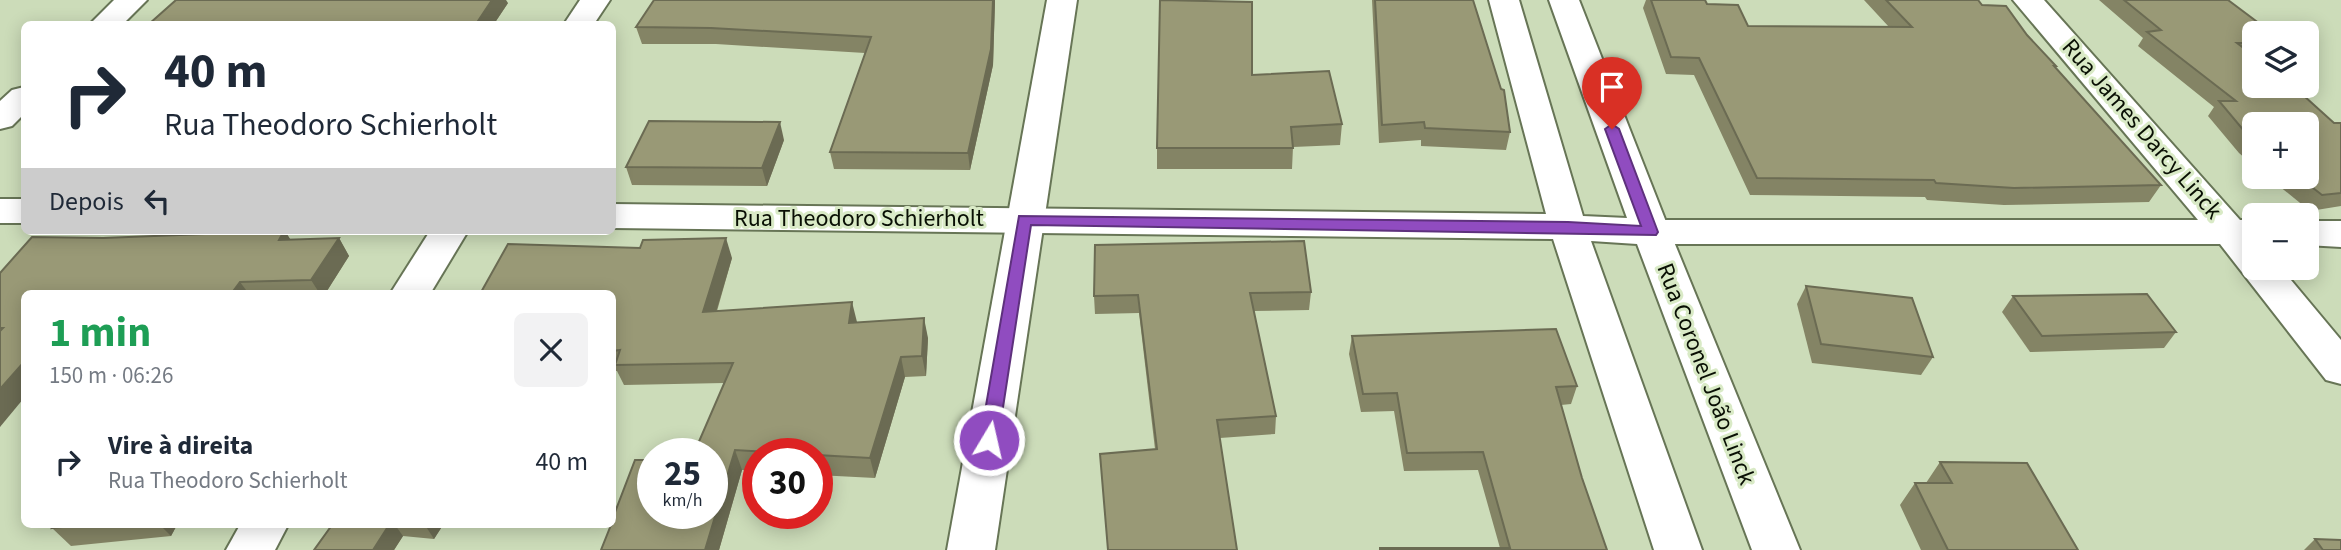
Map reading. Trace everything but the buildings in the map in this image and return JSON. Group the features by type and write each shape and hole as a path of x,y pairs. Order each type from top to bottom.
{"street":[{"path":"108,21 132,0"},
{"path":"581,21 595,0"},
{"path":"971,550 1062,0"},
{"path":"1504,0 1568,228 1678,550"},
{"name":"Rua Coronel João Linck","path":"1564,0 1651,232 1776,550"},
{"name":"Rua James Darcy Linck","path":"2028,0 2242,231"},
{"path":"0,119 21,100"},
{"path":"0,211 21,211"},
{"name":"Rua Theodoro Schierholt","path":"616,216 1024,219 1568,228 1651,232 2242,232"},
{"path":"2319,233 2341,234"},
{"path":"412,290 447,235"},
{"path":"2270,280 2341,369"},
{"path":"250,550 263,528"}],"route":[{"path":"989,440 1024,219 1568,228 1651,232 1612,129"}]}
